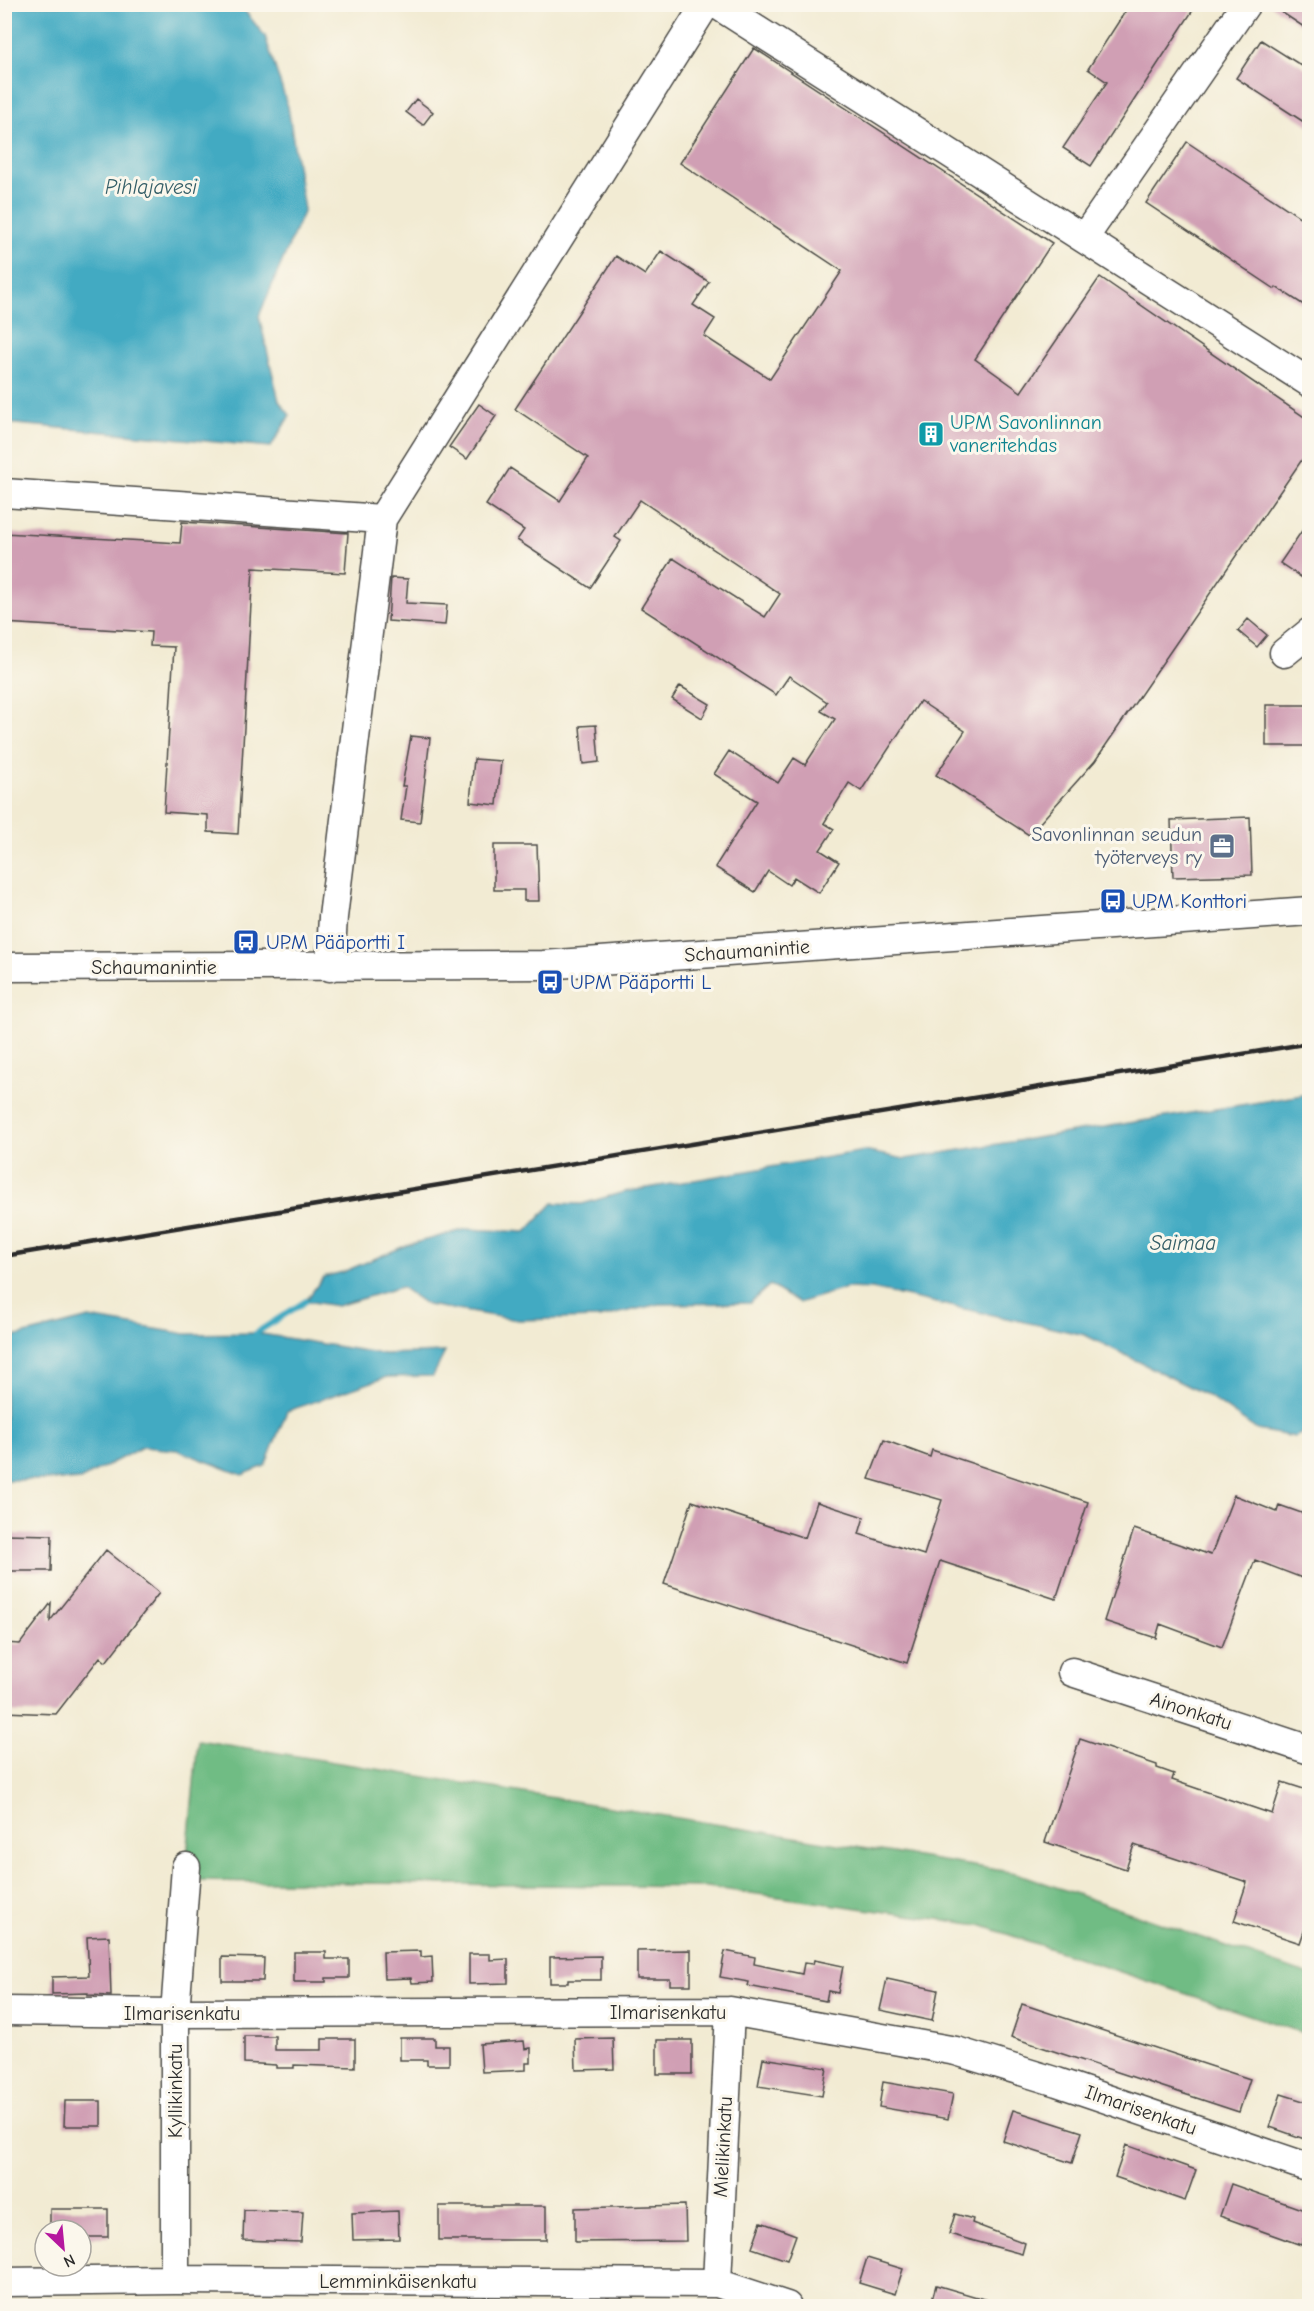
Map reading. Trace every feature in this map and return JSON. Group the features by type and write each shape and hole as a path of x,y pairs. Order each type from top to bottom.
{"street":[{"path":"330,967 333,917 382,519 706,4"},
{"path":"716,4 1310,383"},
{"path":"1084,238 1246,4"},
{"path":"4,493 382,519"},
{"path":"1284,653 1310,632"},
{"name":"Schaumanintie","path":"4,967 543,965 1310,911"},
{"name":"Ainonkatu","path":"1072,1672 1310,1750"},
{"name":"Kyllikinkatu","path":"175,2280 175,2013 186,1867"},
{"name":"Ilmarisenkatu","path":"4,2011 730,2012 956,2052 1057,2082 1310,2168"},
{"name":"Mielikinkatu","path":"717,2283 730,2012"},
{"name":"Lemminkäisenkatu","path":"4,2282 175,2280 717,2283 787,2307"}],"green space":[{"path":"198,1740 1016,1873 1309,1975 1309,2035 980,1925 707,1887 194,1881 186,1867"}],"water":[{"name":"Pihlajavesi","path":"4,5 240,5 265,36 288,107 304,210 259,316 279,401 290,415 271,447 5,423"},
{"name":"Saimaa","path":"1309,1094 1310,1421 1308,1430 1295,1437 1257,1430 1210,1397 1085,1335 872,1289 847,1288 798,1303 770,1285 750,1303 659,1304 599,1318 518,1320 427,1305 401,1287 337,1306 306,1301 323,1277 343,1272 407,1245 467,1229 526,1232 553,1203 582,1204 624,1192 864,1151 905,1159"},
{"path":"89,1318 186,1334 256,1333 384,1354 445,1352 433,1376 387,1377 287,1411 265,1466 242,1475 177,1450 142,1447 80,1480 5,1480 5,1339"}],"building":[{"path":"1130,4 1197,4 1091,166 1063,148 1107,82 1088,69"},
{"path":"1269,4 1310,4 1310,31"},
{"path":"1261,40 1310,71 1310,126 1236,78"},
{"name":"UPM Savonlinnan vaneritehdas","path":"754,48 1052,243 975,359 1021,392 1100,277 1310,421 1310,448 1095,761 1029,835 936,775 965,731 920,701 861,791 849,783 824,823 834,829 820,850 839,862 819,893 794,877 789,885 768,871 755,892 715,867 757,801 714,774 729,751 778,783 794,758 805,765 835,719 821,711 827,702 789,676 776,695 641,608 673,558 765,617 780,594 640,500 615,537 621,541 590,588 517,540 524,530 486,505 510,468 560,501 588,458 515,409 616,256 645,275 661,251 709,282 693,305 715,319 704,336 770,379 842,271 680,163"},
{"path":"416,99 433,112 423,125 406,112"},
{"path":"1187,142 1310,224 1310,309 1276,287 1275,289 1146,203"},
{"path":"479,404 496,416 467,459 449,447"},
{"path":"1310,519 1310,583 1280,563"},
{"path":"182,522 348,533 345,573 253,568 238,834 208,832 208,815 164,812 174,647 150,646 151,632 4,623 4,533 180,543"},
{"path":"391,578 408,579 406,603 447,605 445,625 388,621"},
{"path":"1248,619 1267,635 1257,647 1238,631"},
{"path":"680,686 710,704 702,718 672,699"},
{"path":"1266,705 1310,705 1310,746 1266,746"},
{"path":"596,725 599,762 583,764 580,726"},
{"path":"411,736 430,738 420,822 401,820 406,786 402,786"},
{"path":"474,759 501,761 497,805 470,802"},
{"path":"1250,817 1252,875 1173,877 1171,820"},
{"path":"494,845 537,845 539,901 524,901 524,890 494,890"},
{"path":"884,1440 930,1457 932,1450 1088,1502 1056,1599 940,1561 907,1663 664,1584 692,1501 805,1538 817,1502 864,1517 859,1534 924,1555 942,1500 869,1479"},
{"path":"1234,1495 1277,1512 1279,1505 1310,1516 1310,1581 1255,1560 1222,1647 1160,1624 1156,1638 1104,1621 1134,1529 1211,1555"},
{"path":"4,1534 52,1535 51,1571 4,1571"},
{"path":"106,1550 159,1593 106,1662 100,1657 56,1714 4,1712 4,1643 20,1644 51,1603 50,1621"},
{"path":"1080,1739 1157,1765 1157,1768 1174,1774 1172,1780 1272,1814 1282,1782 1310,1791 1310,1914 1300,1943 1234,1921 1247,1882 1134,1845 1126,1869 1045,1842"},
{"path":"109,1936 111,1996 88,1995 88,1993 52,1994 52,1977 89,1976 87,1937"},
{"path":"691,1950 691,1985 670,1985 670,1979 637,1979 637,1951"},
{"path":"421,1951 421,1957 432,1956 433,1982 412,1983 411,1978 384,1979 383,1952"},
{"path":"725,1951 755,1957 754,1964 802,1974 804,1963 813,1964 814,1960 843,1966 838,1993 828,1991 826,2001 748,1986 749,1982 720,1977"},
{"path":"294,1952 326,1952 326,1959 349,1959 349,1978 326,1978 326,1982 294,1982"},
{"path":"469,1954 490,1954 490,1960 508,1959 508,1983 469,1984"},
{"path":"601,1956 601,1980 568,1980 568,1983 550,1983 550,1957"},
{"path":"222,1957 264,1958 263,1981 222,1981"},
{"path":"887,1979 938,1990 932,2021 880,2010"},
{"path":"1022,2004 1250,2079 1239,2112 1011,2037"},
{"path":"244,2036 275,2036 275,2050 322,2050 322,2039 355,2039 355,2067 294,2065 294,2068 276,2068 276,2065 244,2063"},
{"path":"400,2038 435,2038 435,2046 449,2046 449,2065 427,2065 427,2060 400,2060"},
{"path":"613,2038 614,2069 576,2070 575,2039"},
{"path":"657,2040 692,2040 692,2074 657,2074"},
{"path":"524,2041 525,2049 531,2048 531,2063 526,2063 526,2070 482,2072 480,2044"},
{"path":"763,2058 827,2068 822,2096 758,2086"},
{"path":"883,2082 953,2094 948,2119 879,2107"},
{"path":"1281,2094 1310,2103 1310,2141 1270,2127"},
{"path":"65,2101 101,2101 101,2126 64,2126"},
{"path":"1013,2110 1082,2132 1072,2163 1003,2141"},
{"path":"1126,2145 1196,2170 1185,2201 1115,2177"},
{"path":"1231,2184 1310,2212 1310,2222 1301,2245 1220,2216"},
{"path":"685,2205 686,2241 575,2242 575,2208"},
{"path":"439,2206 546,2206 546,2240 439,2240"},
{"path":"50,2209 108,2209 108,2237 93,2237 93,2218 50,2218"},
{"path":"244,2210 303,2212 301,2242 243,2240"},
{"path":"398,2211 399,2239 353,2240 352,2213"},
{"path":"955,2214 973,2219 972,2223 1025,2243 1022,2254 949,2234"},
{"path":"761,2222 796,2235 787,2260 752,2248"},
{"path":"867,2258 903,2269 895,2294 859,2283"},
{"path":"936,2285 994,2302 993,2307 930,2307"}],"waterway":[{"path":"256,1333 306,1301"}],"railway":[{"path":"4,1256 1310,1043"}],"place":[{"name":"UPM Savonlinnan vaneritehdas","path":"931,434"},
{"name":"Savonlinnan seudun työterveys ry","path":"1222,846"},
{"name":"UPM Konttori","path":"1113,901"},
{"name":"UPM Pääportti I","path":"246,942"},
{"name":"UPM Pääportti L","path":"550,982"}]}
